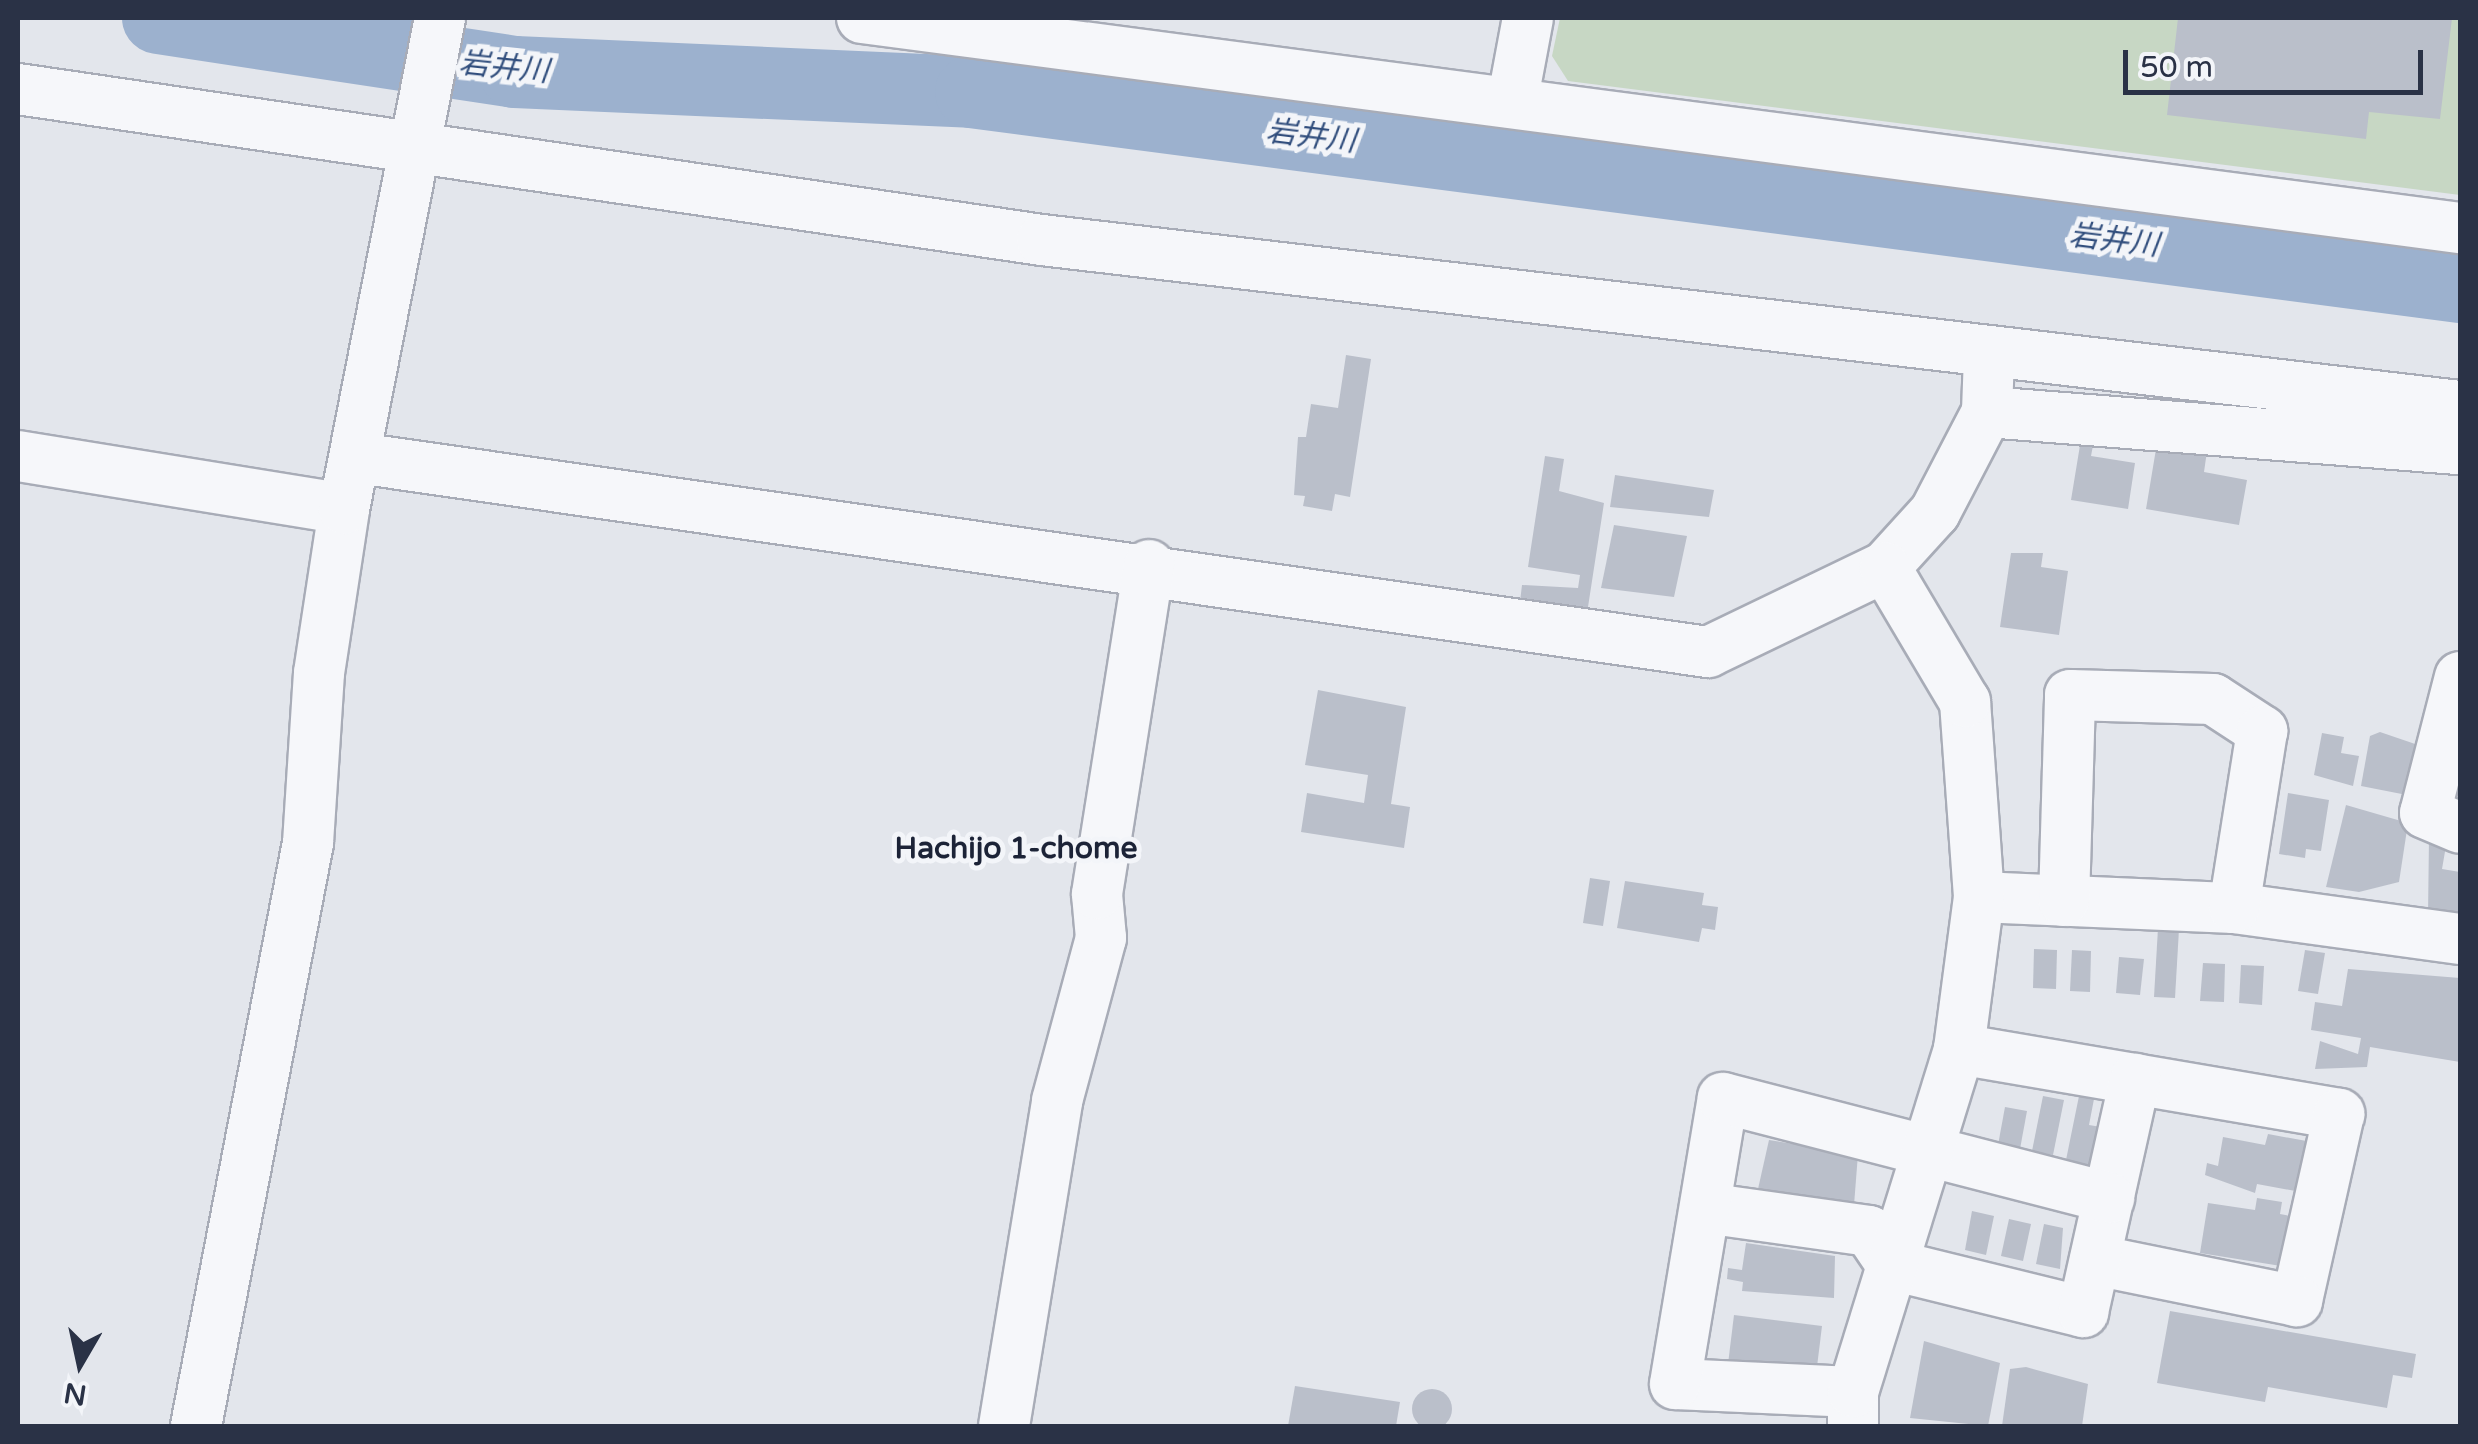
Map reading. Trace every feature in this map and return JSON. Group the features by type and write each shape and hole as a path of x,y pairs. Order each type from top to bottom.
{"street":[{"path":"196,1426 308,843 319,673 344,508 358,458 440,18"},
{"path":"862,18 1513,98 2460,228"},
{"path":"1513,98 1528,18"},
{"path":"18,89 419,132 1042,240 1989,356 2460,406"},
{"path":"358,458 1149,565 1708,652 1885,566 1935,512 1987,412 1989,356"},
{"path":"1987,412 2460,449"},
{"path":"18,456 344,508"},
{"path":"1004,1426 1057,1101 1102,938 1097,894 1149,565"},
{"path":"1885,566 1965,702 1980,897 1959,1050 1928,1148 1892,1264 1853,1409 1675,1384 1723,1098 1928,1148 2109,1198"},
{"path":"2460,676 2425,813 2460,828"},
{"path":"2064,901 2070,695 2213,700 2262,732 2234,908"},
{"path":"1980,897 2234,908 2460,939"},
{"path":"1959,1050 2339,1114 2297,1301 2095,1260"},
{"path":"1705,1208 1869,1231 1892,1264 2084,1312 2135,1079"}],"green space":[{"path":"1560,18 2460,18 2460,195 1568,81 1552,56"}],"building":[{"path":"2178,18 2452,18 2440,119 2369,112 2366,139 2167,115"},
{"path":"1346,355 1371,359 1350,497 1335,494 1332,511 1303,506 1305,496 1294,495 1298,437 1306,437 1311,404 1338,408"},
{"path":"2082,433 2095,435 2091,456 2135,463 2128,509 2071,500"},
{"path":"2157,443 2207,451 2204,472 2247,480 2239,525 2146,509"},
{"path":"1545,456 1564,459 1559,491 1604,503 1586,620 1519,610 1522,585 1578,588 1580,575 1528,567"},
{"path":"1615,475 1714,490 1709,517 1610,507"},
{"path":"1614,525 1687,536 1674,597 1601,588"},
{"path":"2011,553 2043,553 2041,567 2068,571 2059,635 2000,627"},
{"path":"1318,690 1406,707 1391,804 1410,807 1404,848 1301,832 1307,793 1364,803 1368,775 1305,765"},
{"path":"2380,732 2421,746 2412,796 2361,786 2370,736"},
{"path":"2322,733 2344,737 2341,753 2359,756 2353,786 2314,775"},
{"path":"2288,793 2329,800 2321,851 2306,849 2305,858 2279,854"},
{"path":"2346,805 2408,823 2399,882 2359,892 2326,887"},
{"path":"2429,837 2447,840 2442,869 2460,872 2460,922 2428,916"},
{"path":"1590,878 1610,881 1603,926 1583,923"},
{"path":"1625,881 1704,893 1702,905 1718,907 1715,930 1702,928 1699,942 1617,928"},
{"path":"2158,928 2179,929 2175,998 2154,997"},
{"path":"2034,949 2057,950 2056,989 2033,988"},
{"path":"2072,950 2091,951 2090,992 2070,991"},
{"path":"2305,950 2325,953 2318,994 2298,991"},
{"path":"2119,957 2144,959 2140,995 2116,993"},
{"path":"2203,963 2225,964 2224,1002 2200,1001"},
{"path":"2241,965 2264,966 2262,1005 2239,1003"},
{"path":"2348,969 2460,978 2460,1062 2370,1047 2367,1067 2315,1069 2320,1041 2358,1054 2361,1038 2311,1030 2315,1002 2342,1006"},
{"path":"2043,1096 2064,1100 2053,1155 2032,1151"},
{"path":"2079,1096 2094,1099 2089,1125 2101,1127 2093,1166 2066,1160"},
{"path":"2005,1107 2027,1111 2020,1149 1998,1145"},
{"path":"2268,1134 2312,1142 2301,1192 2257,1184 2255,1193 2205,1175 2207,1163 2218,1166 2223,1137 2265,1145"},
{"path":"1769,1140 1858,1154 1854,1205 1758,1189"},
{"path":"2257,1198 2282,1202 2280,1214 2295,1217 2281,1266 2200,1253 2208,1203 2255,1210"},
{"path":"1972,1211 1994,1216 1986,1255 1965,1250"},
{"path":"2009,1219 2031,1224 2023,1261 2001,1256"},
{"path":"2044,1224 2063,1228 2060,1269 2036,1264"},
{"path":"1746,1243 1835,1256 1834,1298 1742,1291 1743,1282 1727,1279 1728,1268 1742,1270"},
{"path":"2170,1311 2416,1354 2412,1378 2393,1375 2387,1408 2268,1387 2265,1402 2157,1383"},
{"path":"1734,1315 1822,1326 1816,1375 1728,1364"},
{"path":"1924,1341 2000,1363 1988,1426 1910,1418"},
{"path":"2026,1367 2088,1384 2082,1426 2002,1426 2010,1369"},
{"path":"1295,1386 1400,1402 1396,1426 1288,1426"},
{"path":"1432,1389 1446,1395 1452,1409 1446,1423 1432,1429 1418,1423 1412,1409 1418,1395"}],"waterway":[{"name":"岩井川","path":"158,18 515,72 971,92 2460,287"}],"district":[{"name":"Hachijo 1-chome","path":"1016,849"}]}
